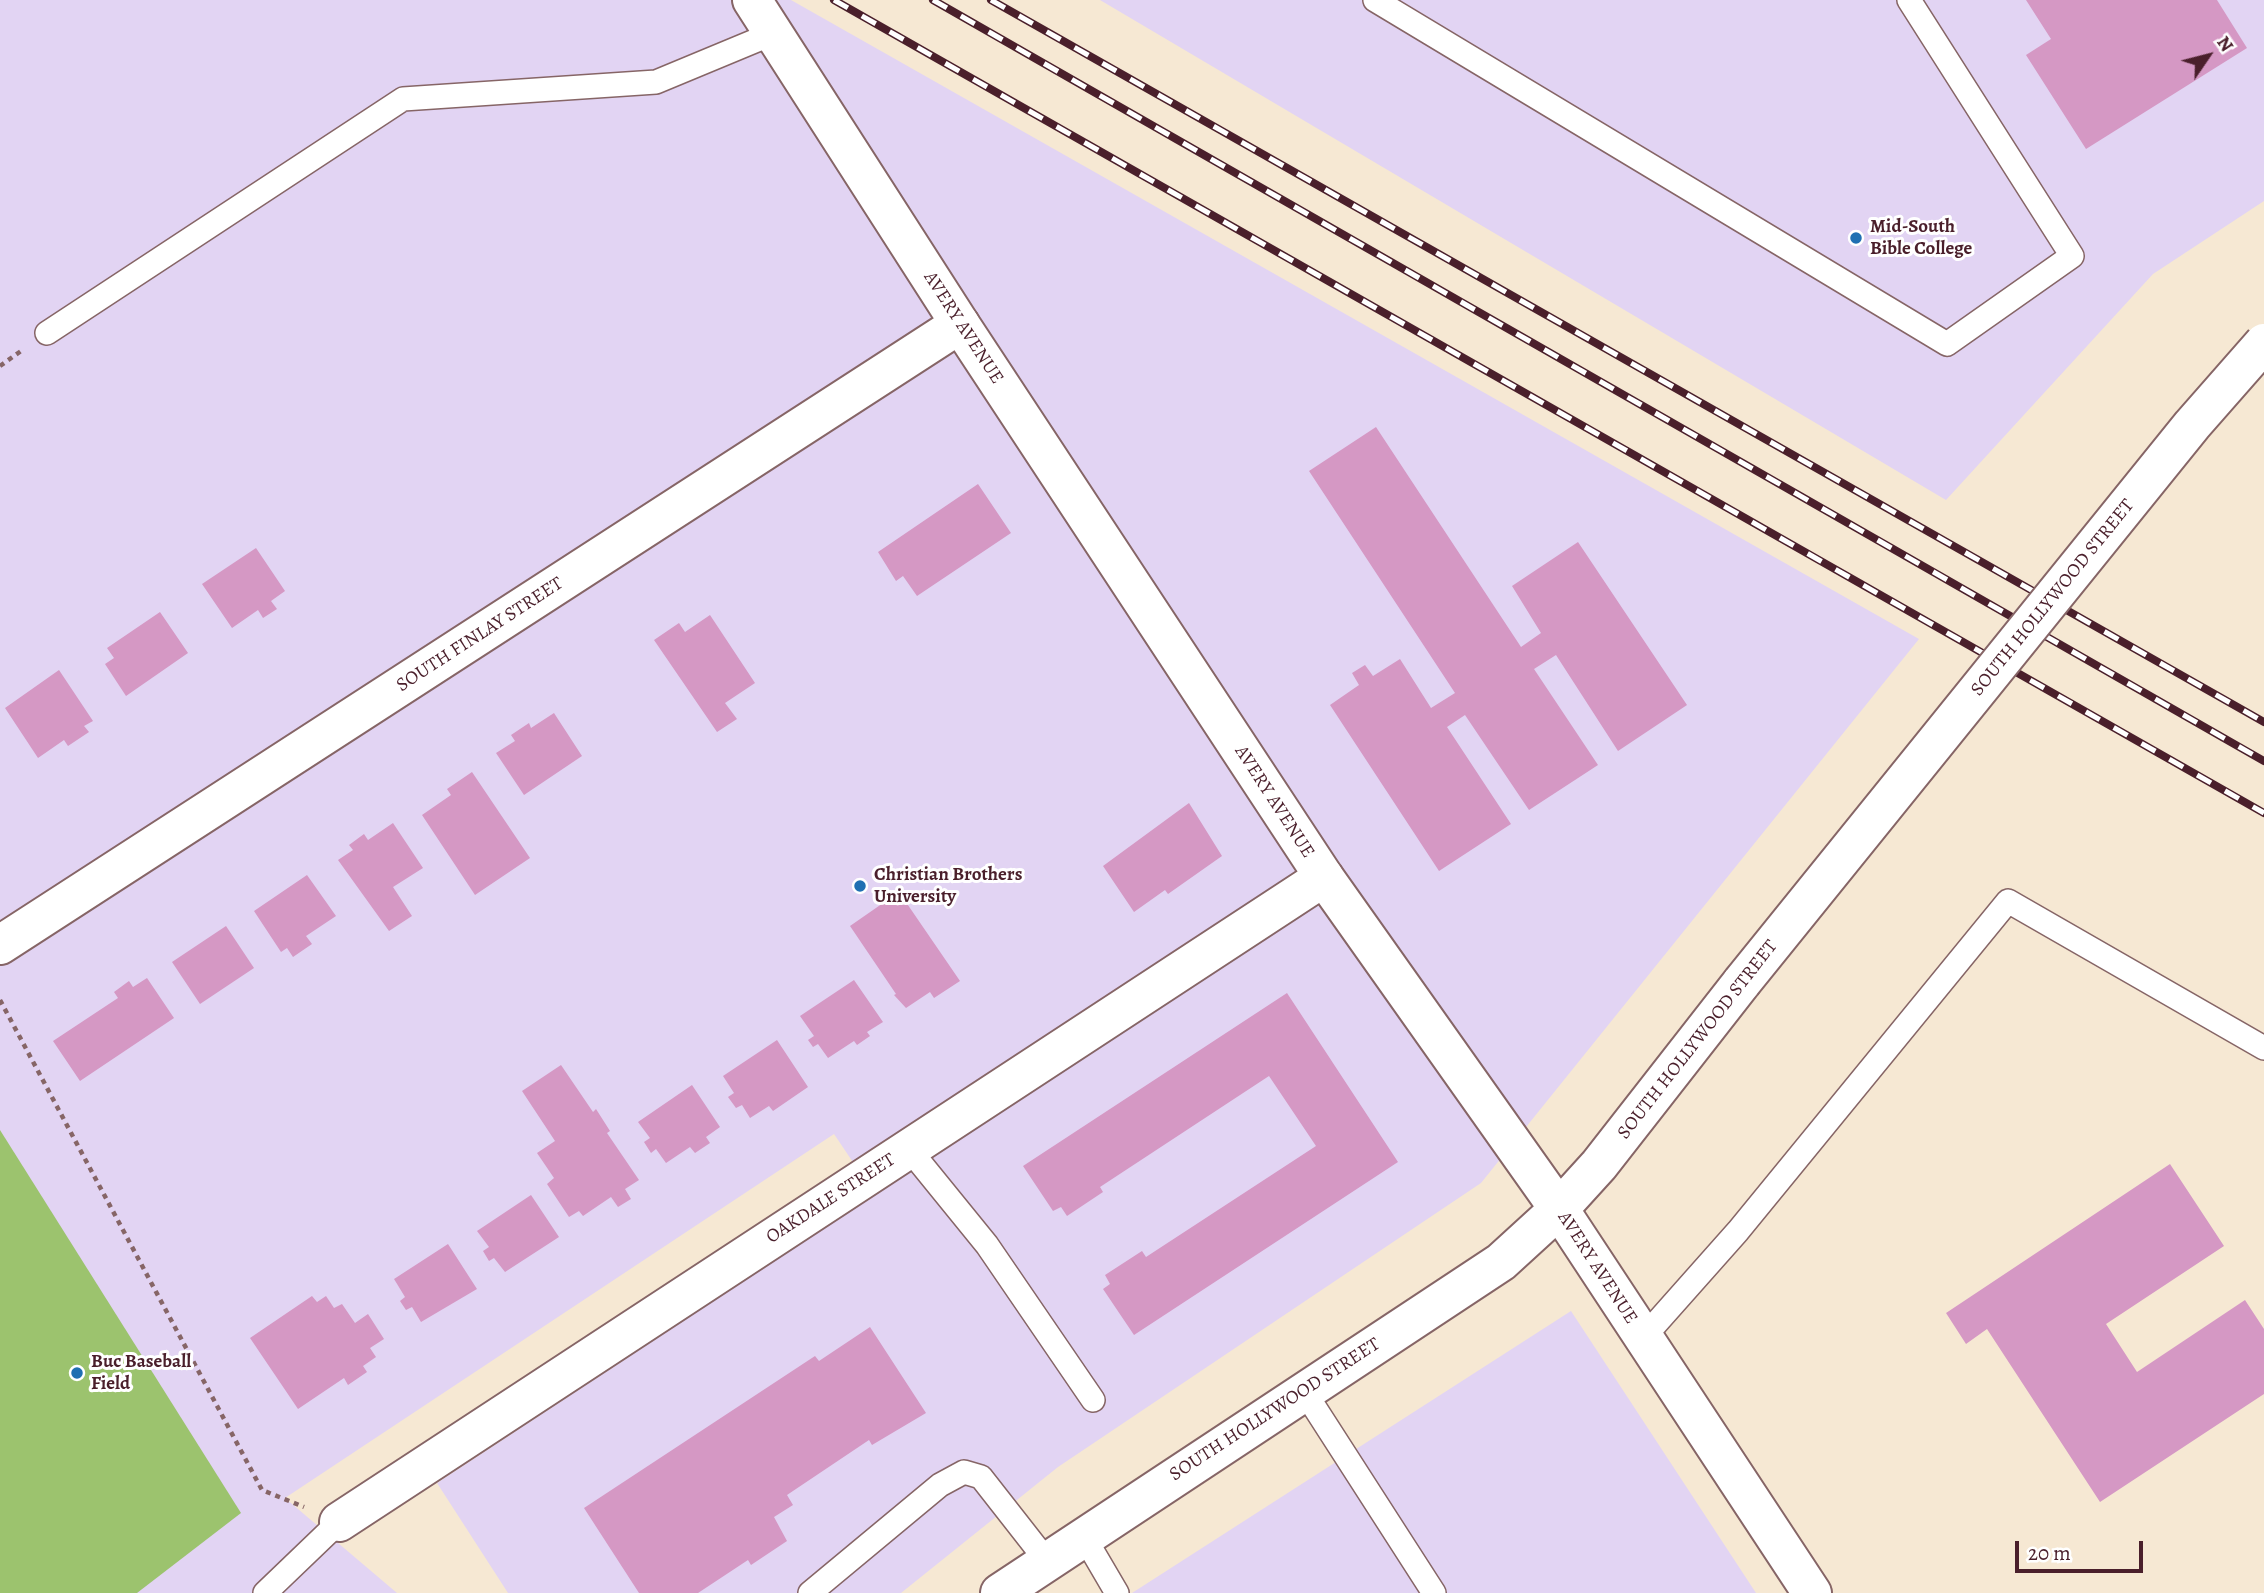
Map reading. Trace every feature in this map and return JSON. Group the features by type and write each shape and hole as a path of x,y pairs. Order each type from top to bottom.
{"street":[{"name":"AVERY AVENUE","path":"752,0 960,324 1324,877 1559,1209 1812,1593"},
{"name":"SOUTH FINLAY STREET","path":"0,946 960,324"},
{"name":"SOUTH HOLLYWOOD STREET","path":"1000,1593 1083,1535 1501,1262 1559,1209 1600,1165 1742,982 2192,425 2264,344"},
{"name":"OAKDALE STREET","path":"338,1522 1324,877"}],"lane":[{"path":"1375,0 1947,344 2072,256 1909,0"},
{"path":"47,333 402,99 656,82 774,33"},
{"path":"1643,1338 1738,1231 2008,901 2264,1048"},
{"path":"909,1149 987,1245 1093,1400"},
{"path":"1304,1391 1434,1593"},
{"path":"810,1593 940,1485 964,1472 981,1477 1046,1560"},
{"path":"265,1593 338,1522"},
{"path":"1083,1535 1118,1593"}],"path":[{"path":"0,1000 262,1490 338,1522"}],"shaded area":[{"name":"Christian Brothers University","path":"0,0 791,0 1919,639 1481,1183 1058,1467 901,1593 508,1593 437,1483 875,1195 834,1134 285,1498 397,1593 0,1593"},
{"name":"Mid-South Bible College","path":"1100,0 2264,0 2264,201 2153,274 1946,500"},
{"path":"1571,1311 1756,1593 1132,1593"}],"green space":[{"name":"Buc Baseball Field","path":"0,1130 241,1513 137,1593 0,1593"}],"building":[{"path":"2026,0 2217,0 2247,48 2086,149 2026,55 2051,39"},
{"path":"1376,427 1521,647 1541,633 1512,586 1578,542 1687,705 1618,751 1556,655 1534,669 1598,765 1529,810 1465,715 1447,727 1511,824 1439,871 1330,705 1359,685 1352,673 1365,665 1373,676 1400,659 1431,708 1455,693 1309,471"},
{"path":"978,484 1011,533 917,596 903,576 896,581 878,552"},
{"path":"256,548 285,591 271,601 277,609 263,618 258,610 232,628 202,584"},
{"path":"160,612 188,653 126,696 105,664 114,658 107,648"},
{"path":"710,615 755,683 725,703 737,719 717,732 654,640 679,623 685,632"},
{"path":"59,670 93,721 84,726 89,732 68,746 64,740 38,758 5,708"},
{"path":"554,713 582,756 524,795 496,753 515,741 511,735 529,723 531,728"},
{"path":"472,772 530,858 475,895 422,815 451,795 447,789"},
{"path":"1189,803 1222,856 1168,894 1165,890 1134,912 1103,866"},
{"path":"393,823 423,868 393,887 412,916 389,931 338,860 353,850 349,845 364,834 368,840"},
{"path":"307,875 336,916 306,936 312,944 293,957 287,948 281,952 254,911"},
{"path":"899,892 960,981 934,998 930,992 906,1008 894,995 896,994 850,926"},
{"path":"226,926 254,968 200,1004 172,962"},
{"path":"147,978 174,1018 80,1081 53,1041 118,998 114,992 129,981 133,987"},
{"path":"854,980 883,1022 867,1032 870,1036 857,1045 854,1041 828,1058 818,1044 813,1047 808,1040 814,1036 800,1016"},
{"path":"1287,993 1398,1162 1134,1335 1103,1289 1110,1284 1105,1275 1142,1251 1146,1257 1316,1146 1269,1076 1100,1187 1103,1192 1067,1216 1061,1207 1053,1211 1023,1166"},
{"path":"777,1040 808,1087 773,1111 769,1106 750,1118 742,1105 736,1108 728,1097 734,1093 723,1076"},
{"path":"561,1065 593,1112 596,1109 610,1131 607,1133 639,1180 625,1189 631,1199 618,1207 611,1197 583,1216 579,1211 569,1217 547,1184 554,1178 537,1153 555,1141 522,1091"},
{"path":"692,1085 720,1127 706,1137 710,1143 695,1153 690,1147 666,1163 656,1149 651,1153 644,1142 650,1138 638,1122"},
{"path":"2170,1164 2224,1246 2106,1324 2137,1372 2245,1300 2264,1329 2264,1394 2100,1502 1987,1329 1966,1344 1946,1313"},
{"path":"531,1195 559,1237 505,1272 494,1258 489,1261 483,1251 489,1247 477,1231"},
{"path":"448,1244 477,1289 421,1322 412,1307 406,1310 400,1301 405,1297 394,1279"},
{"path":"312,1296 317,1302 326,1296 334,1308 342,1304 355,1323 368,1314 384,1339 370,1348 376,1357 363,1366 367,1372 348,1385 344,1378 298,1409 250,1338"},
{"path":"870,1327 926,1413 872,1445 869,1440 787,1495 793,1505 774,1517 787,1541 751,1565 748,1560 698,1593 639,1593 584,1508 815,1356 819,1361"}],"railway":[{"path":"834,0 2264,813"},
{"path":"933,0 2264,761"},
{"path":"991,0 2264,722"}],"place":[{"name":"Mid-South Bible College","path":"1856,238"},
{"name":"Christian Brothers University","path":"860,886"},
{"name":"Buc Baseball Field","path":"77,1373"}]}
